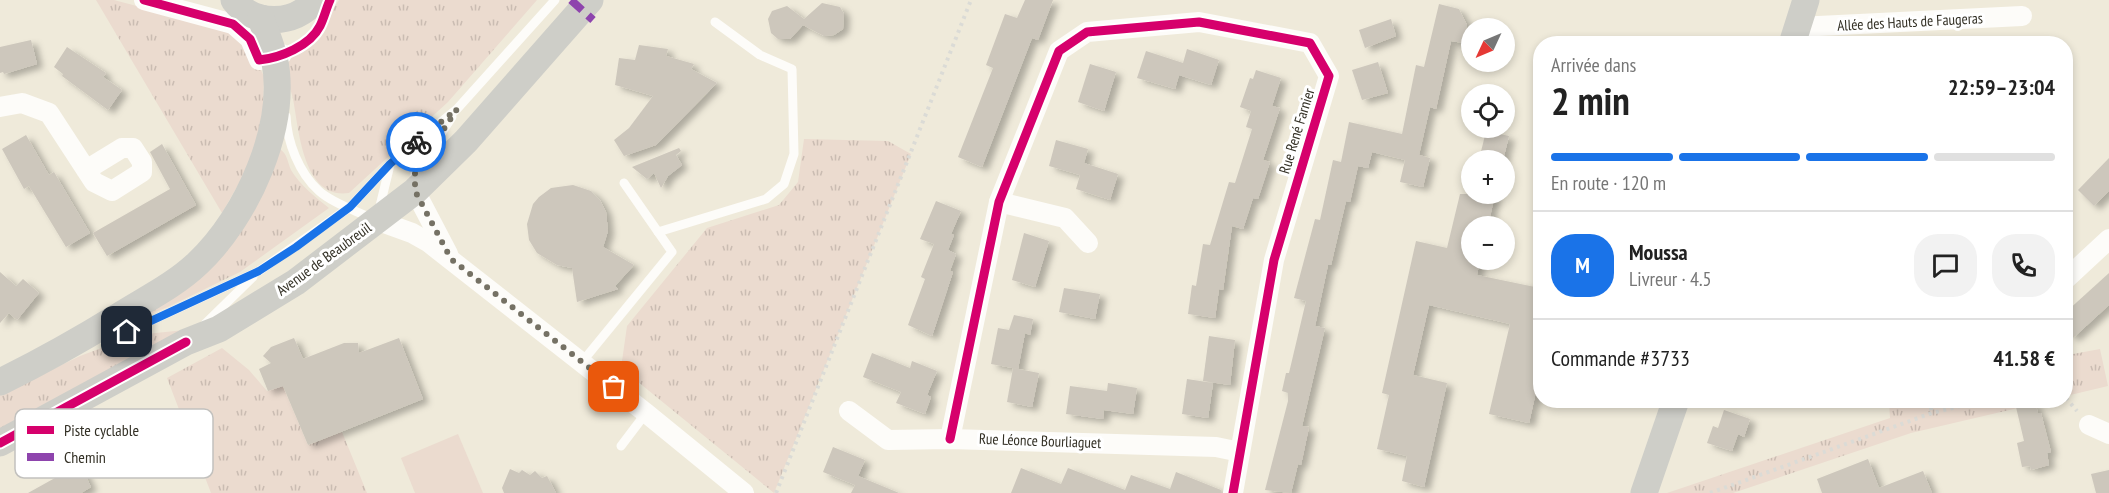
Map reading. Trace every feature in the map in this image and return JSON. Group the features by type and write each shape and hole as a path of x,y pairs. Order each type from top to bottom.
{"main road":[{"path":"234,0 248,13 261,18 280,20 298,15 315,0"},
{"name":"Avenue de Beaubreuil","path":"63,409 186,342 219,329 296,282 415,191 466,141 590,0"},
{"path":"1795,35 1806,0"},
{"name":"Avenue de Beaubreuil","path":"3,374 62,351 163,291 198,263 231,226 254,183 269,142 276,96 278,56 261,18"},
{"path":"1644,493 1673,408"},
{"name":"Avenue de Beaubreuil","path":"0,443 15,435"}],"street":[{"path":"144,0 233,24 250,39 260,60 278,56"},
{"name":"Allée des Hauts de Faugeras","path":"1795,35 2022,16"},
{"name":"Rue René Farnier","path":"950,439 999,202 1059,51 1087,32 1199,22 1310,43 1329,76 1274,260 1233,493"},
{"path":"0,107 22,104 49,113 86,170"},
{"path":"415,191 451,259"},
{"path":"999,202 1065,218 1088,243"},
{"path":"376,220 412,233 451,259 646,412 744,493"},
{"path":"2073,272 2109,239"},
{"name":"Rue Léonce Bourliaguet","path":"849,411 888,440 950,439 1216,447 1240,452"},
{"path":"2089,425 2109,434"}],"lane":[{"name":"Avenue de Beaubreuil","path":"62,351 127,332 259,271 350,207 390,164 457,109 555,0"},
{"path":"658,232 766,199 784,184 794,154 792,69 760,55 715,22"},
{"path":"278,56 285,90 286,129 296,157 320,192 376,220 390,164"},
{"path":"415,191 415,173 457,109"},
{"path":"582,362 672,252 624,183"},
{"path":"186,342 259,271"},
{"path":"621,446 646,412"}],"path":[{"path":"776,493 971,0"},
{"path":"1931,408 1932,413"},
{"path":"1710,493 1932,413 1952,408"}],"green space":[{"path":"96,0 114,0 231,31 248,45 264,76 263,114 250,164 222,213"},
{"path":"339,0 537,0 448,102 349,193 334,192 322,186 313,175 301,144 293,99 283,63 286,57 299,53 315,42"},
{"path":"804,139 888,141 911,154 774,493 621,368 627,326 707,228 779,205 798,182"},
{"path":"280,149 299,181 329,208 240,272 168,307 116,328 182,288"},
{"path":"185,330 52,409 15,409 15,431 0,440 0,395 80,356 136,335"},
{"path":"222,348 249,370 267,391 283,386 308,445 342,432 367,493 211,493 205,478 213,478 213,409 179,409 167,378"},
{"path":"2100,349 2108,386 2073,394 2073,354"},
{"path":"1889,408 2018,408 1911,433 1733,493 1667,493 1890,418"},
{"path":"458,434 483,493 415,493 401,458"}],"building":[{"path":"1025,0 1053,0 1038,40 1032,38 982,167 958,157 993,68 986,65 1005,14 1017,18"},
{"path":"822,3 840,7 844,14 843,29 834,35 824,36 803,25 790,39 778,39 771,33 768,19 772,11 787,6 804,19"},
{"path":"1439,4 1459,9 1464,18 1461,18 1461,43 1451,41 1436,109 1430,107 1419,155 1430,158 1423,187 1400,182 1405,160 1372,152 1368,168 1358,166 1350,202 1346,201 1331,265 1328,265 1315,326 1325,328 1302,426 1309,427 1301,465 1298,464 1291,493 1265,490 1288,401 1288,393 1282,391 1286,373 1289,373 1306,301 1294,298 1315,219 1320,220 1333,160 1341,162 1349,122 1402,134 1416,65 1424,67"},
{"path":"1391,19 1396,36 1365,48 1359,30"},
{"path":"31,40 37,64 4,74 0,73 0,47"},
{"path":"639,45 668,49 666,56 694,64 691,69 717,83 656,145 624,156 614,140 629,128 653,96 615,85 619,58 635,60"},
{"path":"67,47 106,73 103,77 122,90 108,110 62,76 63,74 54,67"},
{"path":"1187,49 1219,60 1211,85 1179,75 1175,89 1137,78 1146,51 1183,63"},
{"path":"1378,62 1388,93 1362,100 1352,70"},
{"path":"1090,64 1116,72 1104,111 1078,102"},
{"path":"1256,70 1281,78 1272,106 1280,108 1263,160 1270,162 1258,199 1253,198 1243,229 1232,226 1223,290 1219,289 1215,318 1188,314 1192,285 1196,286 1203,244 1210,245 1229,182 1235,183 1252,129 1246,127 1251,111 1240,107 1250,78 1253,79"},
{"path":"26,135 49,175 54,172 90,233 66,247 29,186 24,189 2,149"},
{"path":"1484,138 1508,138 1506,150 1481,150"},
{"path":"1056,140 1088,149 1084,163 1118,174 1110,200 1076,189 1080,175 1049,166"},
{"path":"162,144 196,205 107,256 93,233 170,189 150,152"},
{"path":"679,148 681,151 676,155 682,165 668,176 661,188 654,173 647,179 632,167"},
{"path":"2109,158 2109,191 2094,206 2078,190"},
{"path":"573,185 591,191 600,200 606,212 608,231 603,247 634,265 615,286 618,289 577,302 572,268 557,265 537,253 529,240 527,224 533,204 539,197 551,188"},
{"path":"1460,194 1461,204 1493,204 1490,216 1461,216 1461,270 1478,270 1477,275 1533,287 1533,405 1529,423 1489,414 1510,324 1429,305 1413,375 1447,383 1424,487 1402,481 1407,456 1377,449 1389,395 1382,393 1416,241 1447,248"},
{"path":"936,201 961,211 951,234 954,235 948,250 956,254 950,271 953,272 932,336 908,325 925,279 921,277 934,244 920,239"},
{"path":"1024,233 1049,241 1035,287 1012,280"},
{"path":"0,272 16,286 23,279 39,293 17,320 9,313 0,323"},
{"path":"2109,273 2109,305 2073,338 2073,306"},
{"path":"1064,288 1100,294 1095,319 1059,312"},
{"path":"1014,315 1033,319 1030,335 1025,333 1018,369 991,364 998,328 1009,330"},
{"path":"1209,336 1235,340 1230,385 1203,381"},
{"path":"294,338 303,359 344,343 358,343 359,353 399,338 423,399 308,445 283,386 268,391 259,369 271,363 263,356 271,347"},
{"path":"872,353 910,368 912,361 937,371 927,395 931,397 925,414 896,403 901,392 863,377"},
{"path":"1013,368 1039,373 1032,407 1007,402"},
{"path":"1187,379 1213,383 1208,418 1182,414"},
{"path":"1108,383 1137,388 1133,414 1104,410 1103,419 1066,414 1070,386 1107,391"},
{"path":"2016,408 2036,408 2038,413 2041,413 2051,452 2047,453 2049,465 2031,470 2030,466 2022,467 2017,443 2024,441"},
{"path":"1724,410 1750,419 1744,437 1738,434 1732,451 1707,443 1713,426 1718,428"},
{"path":"833,447 865,460 858,476 899,493 851,493 855,485 823,472"},
{"path":"1868,459 1879,488 1923,471 1932,493 1822,493 1817,479"},
{"path":"1021,468 1061,484 1068,468 1125,490 1131,475 1170,489 1176,472 1221,490 1221,493 1011,493"},
{"path":"510,469 519,473 522,470 530,475 535,471 542,478 547,476 556,493 504,493 502,488"},
{"path":"2109,470 2109,493 2096,493 2091,474"},
{"path":"55,478 87,478 91,487 81,493 28,493"}],"marked path":[{"path":"571,0 593,20"}],"cycle path":[{"path":"144,0 233,24 250,39 259,60 285,54 302,45 320,26 330,0"},
{"path":"950,439 999,202 1059,51 1087,32 1199,22 1310,43 1329,76 1274,260 1233,493"},
{"path":"63,409 186,342"},
{"path":"0,443 15,435"}],"way so far":[{"path":"416,142 457,109 415,173 415,191 451,259 614,387"}],"route":[{"path":"127,332 259,271 296,247 350,207 390,164 416,142"}]}
